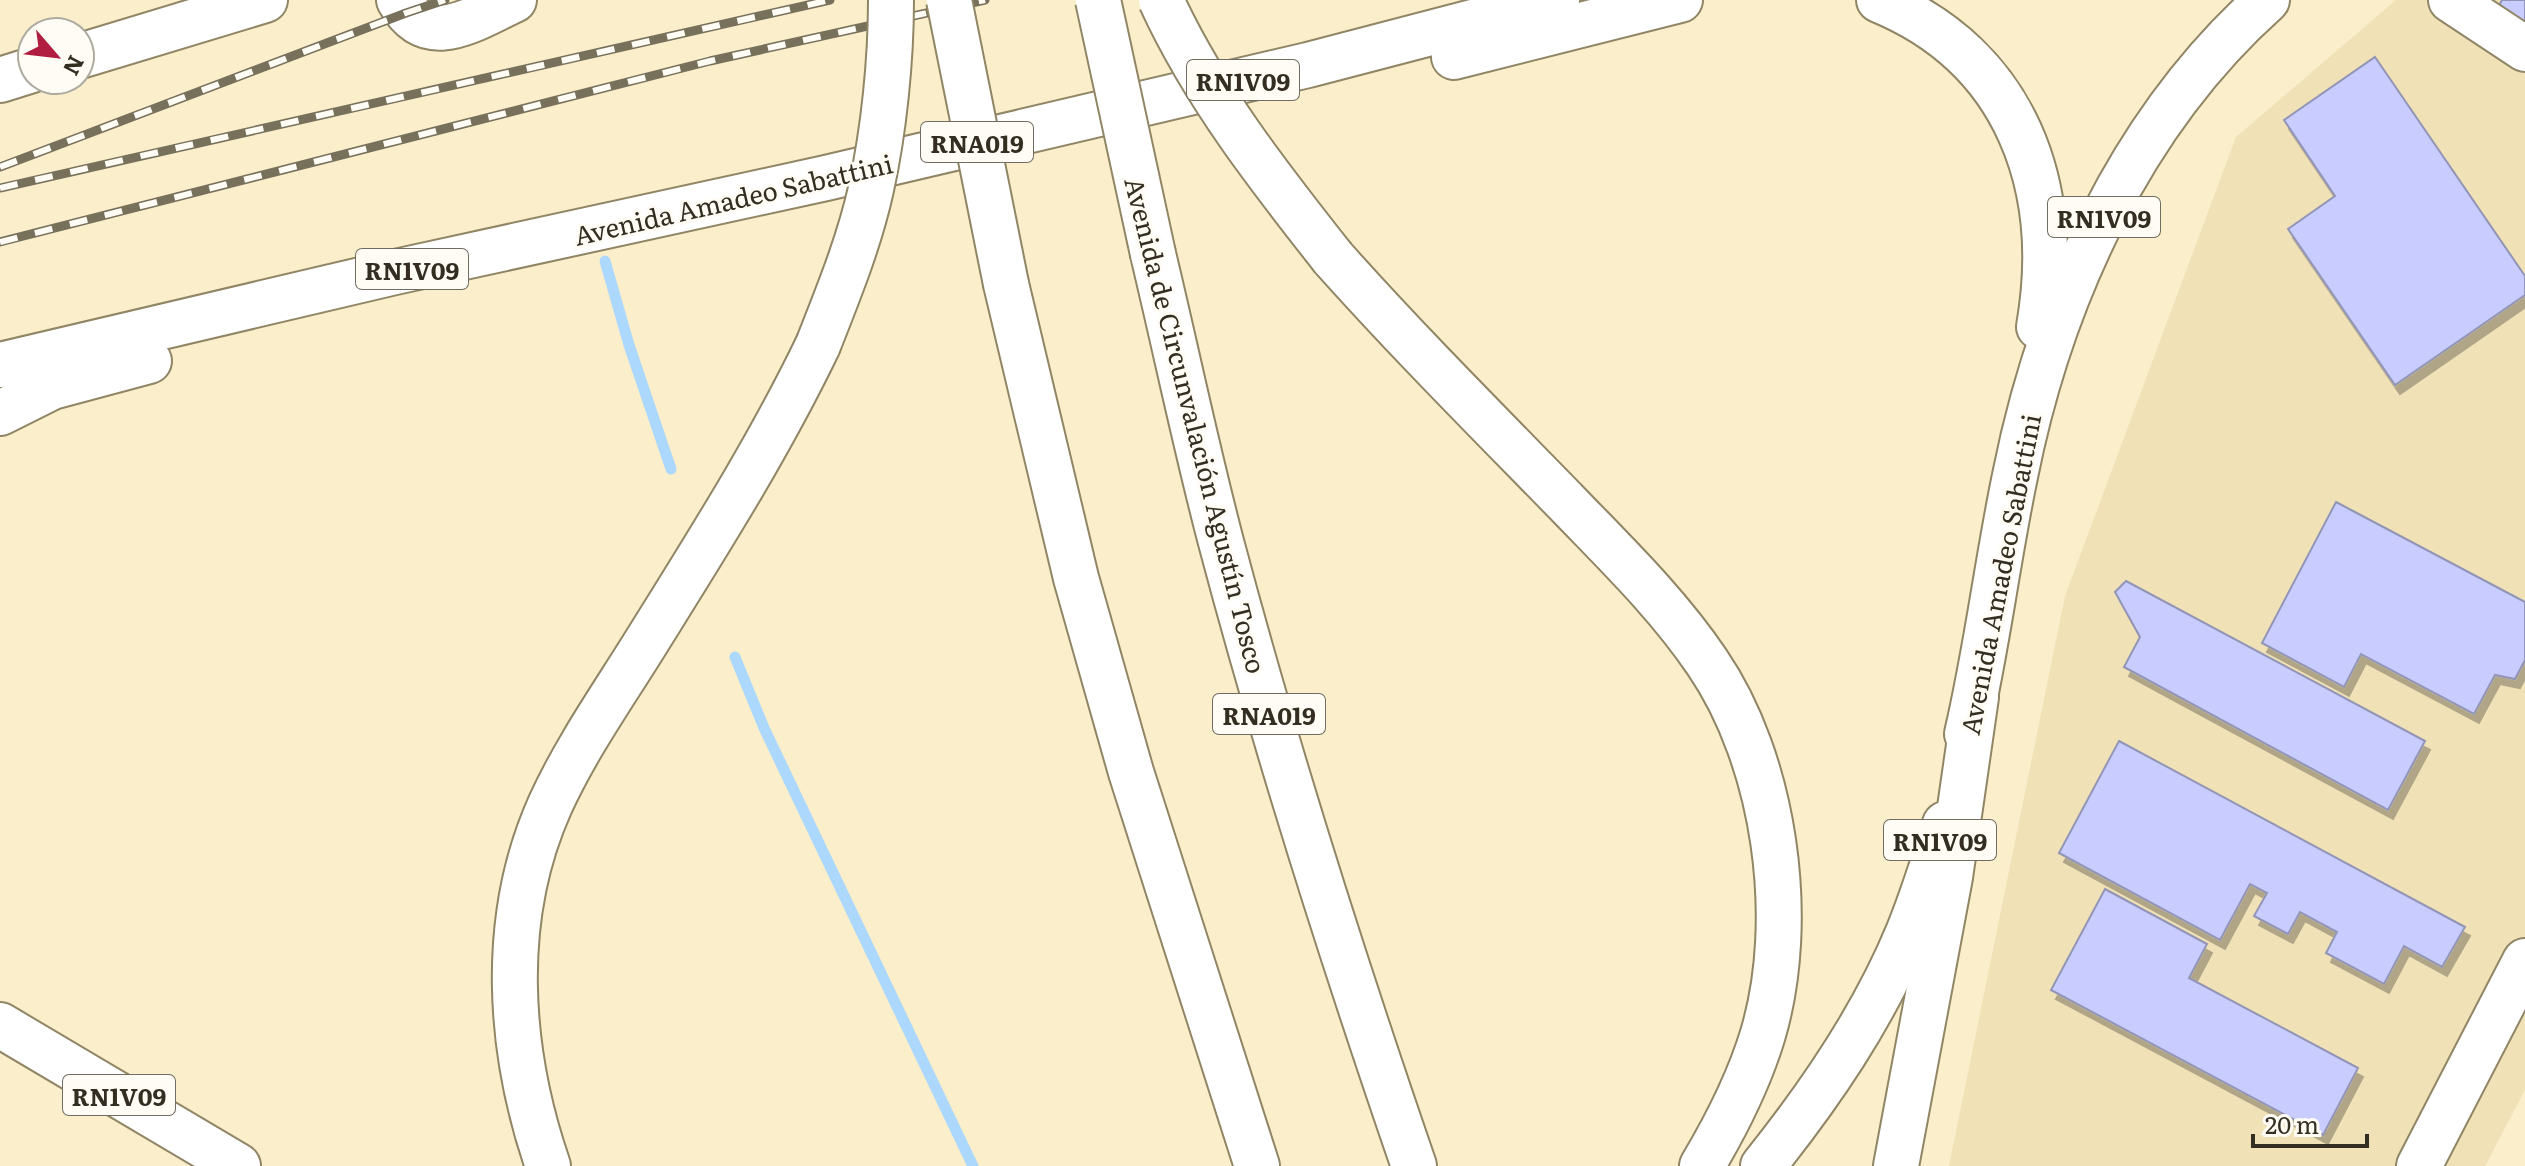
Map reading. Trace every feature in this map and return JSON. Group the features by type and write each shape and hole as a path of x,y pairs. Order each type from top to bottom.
{"main road":[{"path":"96,51 265,0"},
{"path":"399,0 406,13 434,29 451,28 514,0"},
{"path":"548,1166 534,1126 516,1028 515,948 521,902 533,855 549,807 571,764 764,449 818,345 842,283 871,187 884,94 891,0"},
{"name":"RNA019","path":"949,0 1006,284 1076,578 1192,968 1257,1166"},
{"name":"Avenida de Circunvalación Agustín Tosco","path":"1098,0 1220,540 1275,738 1335,932 1414,1166"},
{"path":"1161,0 1192,62 1226,114 1333,258 1674,617 1709,663 1735,710 1754,756 1768,809 1776,863 1778,919 1773,977 1763,1032 1744,1086 1722,1134 1702,1166"},
{"name":"Avenida Amadeo Sabattini","path":"0,365 380,276 826,178 1308,65 1557,0"},
{"path":"927,154 1265,103 1680,0"},
{"path":"1879,0 1930,28 1961,51 1989,81 2011,113 2026,144 2038,184 2045,225 2046,263 2042,313 2015,475"},
{"name":"Avenida Amadeo Sabattini","path":"1763,1166 1803,1117 1844,1056 1907,936 1932,868 1976,697 2015,475 2036,388 2060,313 2084,256 2135,160 2174,104 2214,53 2267,0"},
{"path":"2451,0 2525,49"},
{"path":"0,413 52,387 104,371 547,270 826,178"},
{"path":"1896,1166 1950,877 1976,697"},
{"path":"2419,1166 2508,1037 2525,961"},
{"path":"0,1007 198,1142"},
{"name":"RN1V09","path":"0,1025 238,1166"}],"shaded area":[{"path":"2396,0 2525,0 2525,1090 2485,1166 1949,1166 2065,596 2236,137"}],"building":[{"path":"2502,0 2525,0 2525,25 2497,9"},
{"path":"2375,57 2525,276 2525,295 2395,385 2288,229 2335,196 2284,120"},
{"path":"2336,502 2525,602 2525,660 2515,679 2495,675 2474,714 2361,654 2344,687 2262,643"},
{"path":"2126,581 2425,741 2388,810 2124,667 2140,637 2115,592"},
{"path":"2119,741 2465,927 2442,967 2404,946 2384,984 2326,953 2337,932 2300,912 2288,934 2254,916 2267,893 2250,884 2220,940 2059,853"},
{"path":"2105,889 2207,944 2189,978 2358,1068 2323,1135 2051,990"}],"waterway":[{"path":"605,261 629,345 671,469"},
{"path":"735,657 764,728 973,1166"}],"railway":[{"path":"0,167 445,0"},
{"path":"0,188 830,0"},
{"path":"0,242 710,61 985,0"}]}
